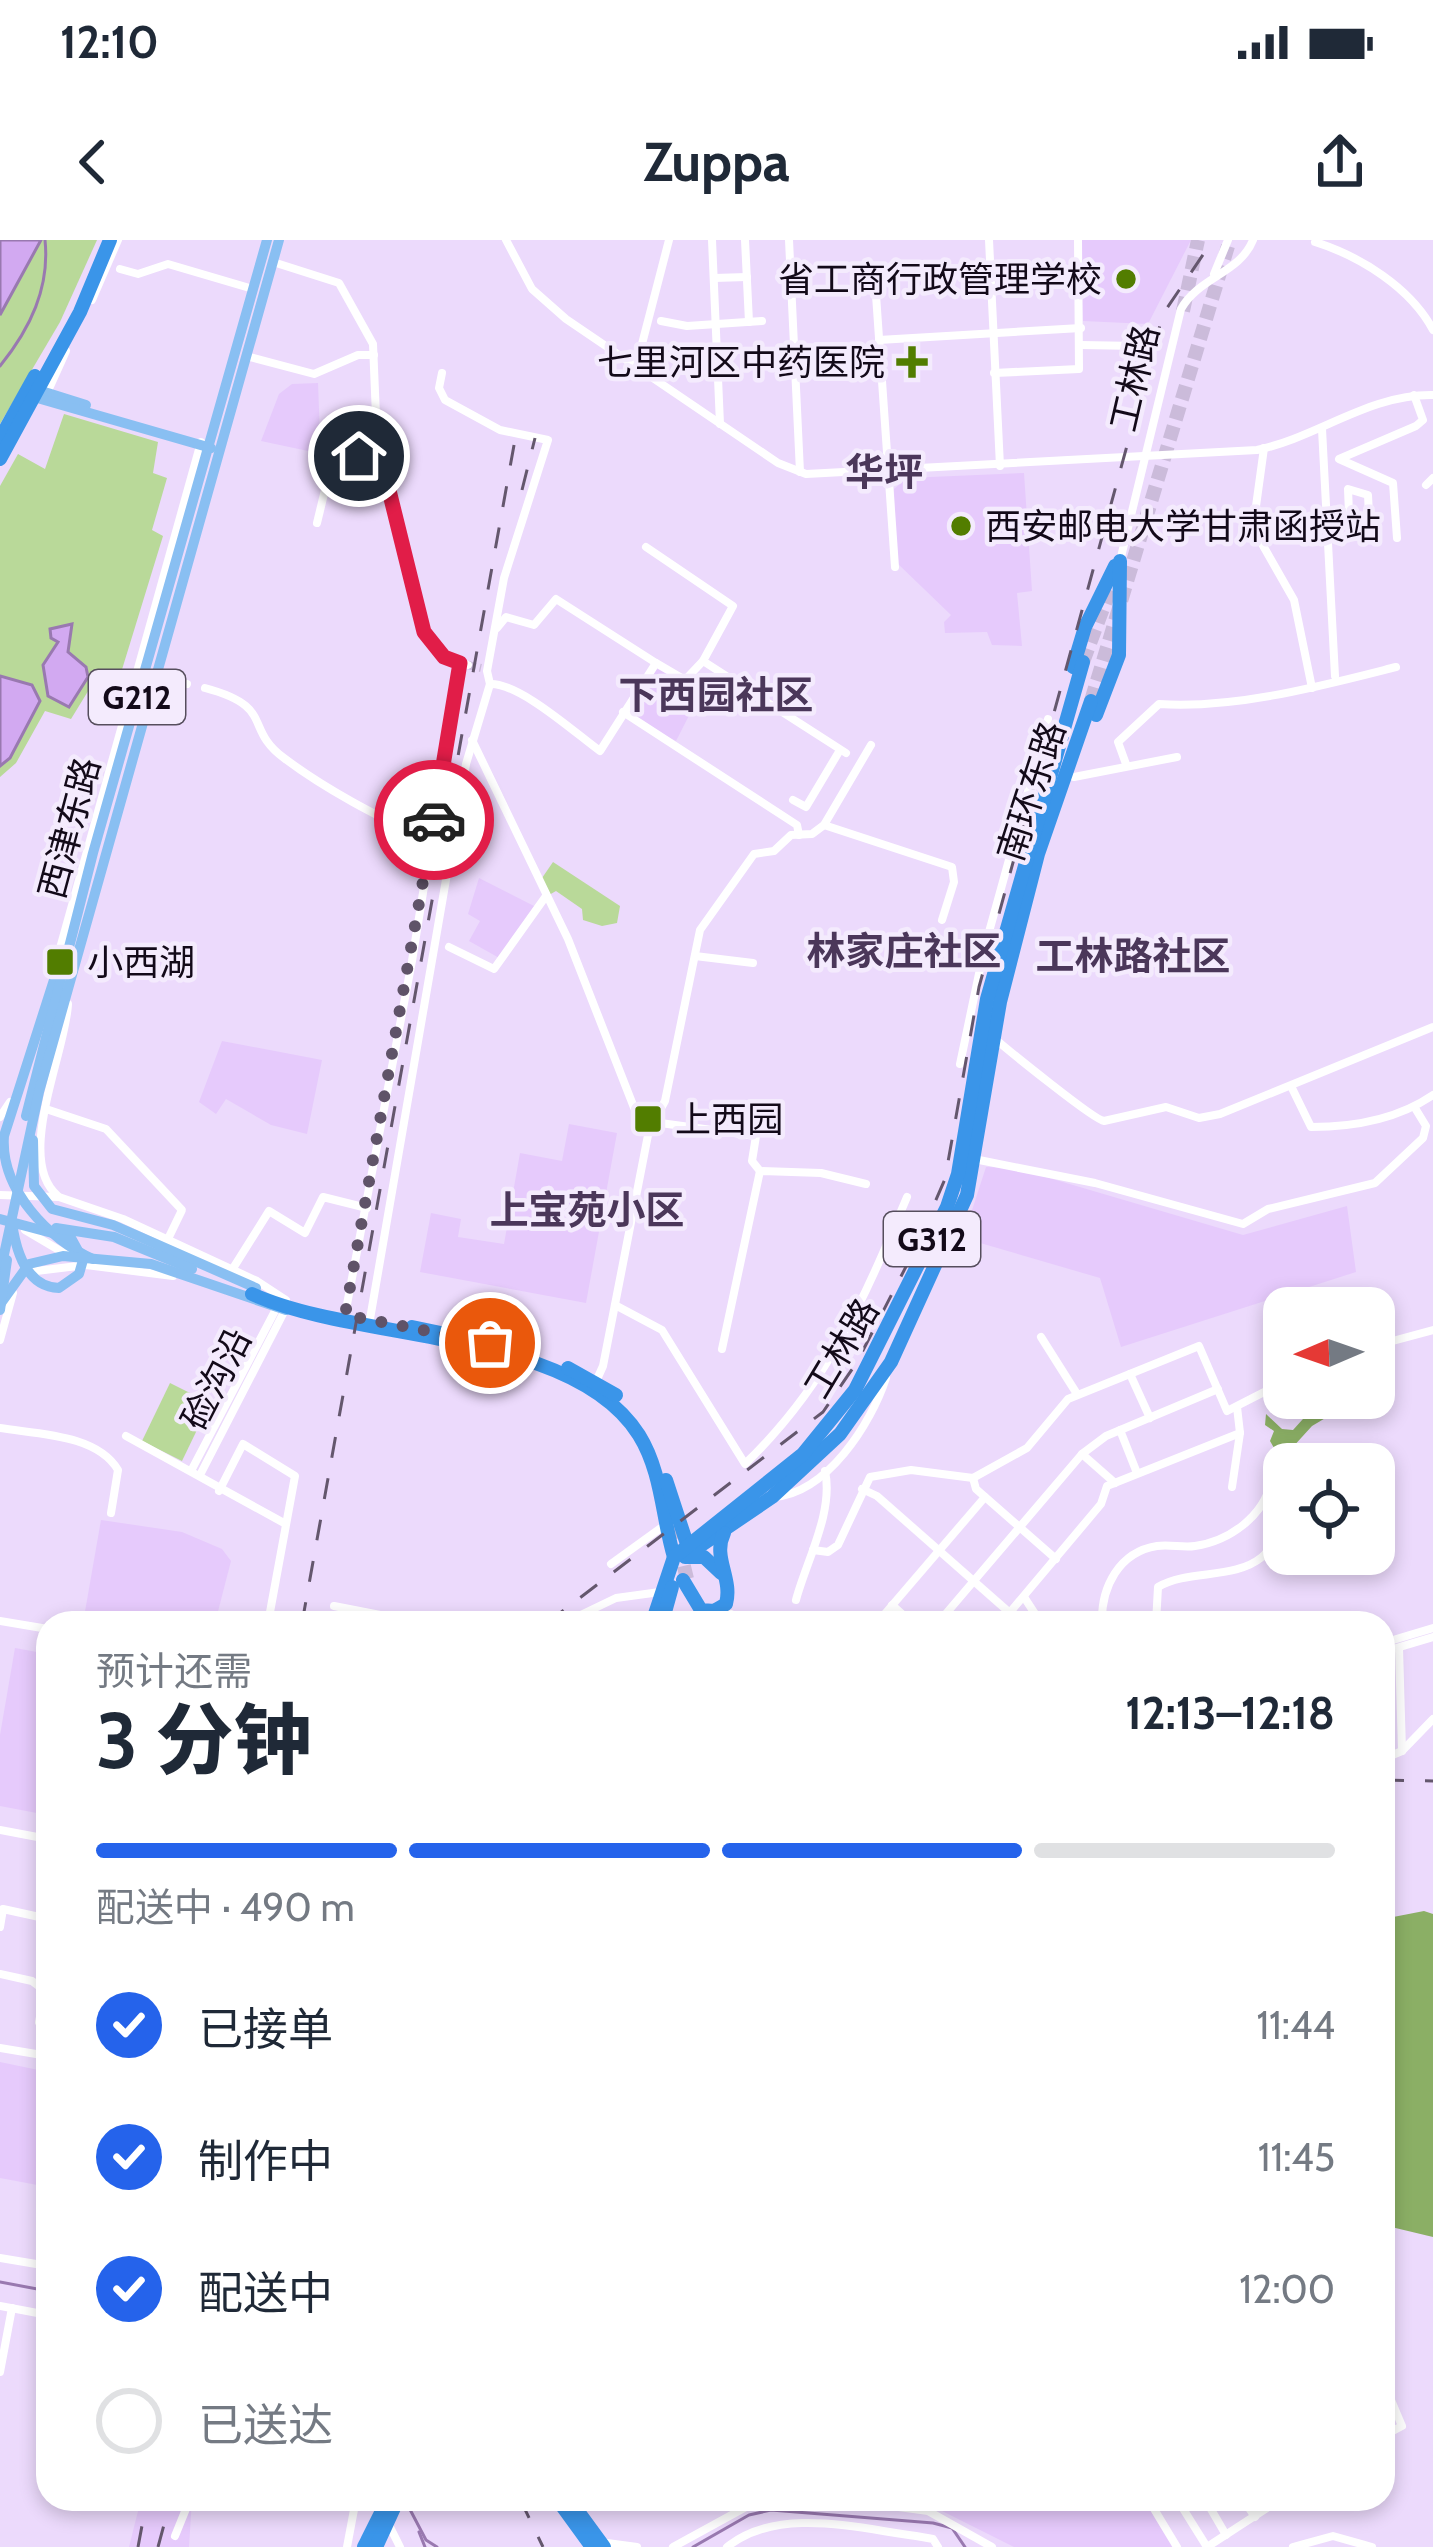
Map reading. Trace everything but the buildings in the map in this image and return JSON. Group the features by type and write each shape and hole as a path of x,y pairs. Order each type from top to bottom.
{"highway":[{"path":"0,459 110,240"},
{"path":"0,439 34,392"},
{"path":"1032,835 1045,748 1085,627 1120,561"},
{"path":"1029,900 1122,638 1120,561"},
{"path":"1085,627 1107,618 1122,638"},
{"name":"南环东路","path":"1032,835 1083,662"},
{"name":"南环东路","path":"1029,900 1038,854 1091,701"},
{"name":"工林路","path":"675,1539 740,1509 803,1454 868,1371 954,1190 1032,835"},
{"name":"工林路","path":"675,1539 724,1533 772,1497 853,1422 891,1362 967,1195 985,1037 1029,900"},
{"path":"254,1291 285,1307 488,1352 595,1385 639,1435 675,1539 656,1611"},
{"path":"285,1307 505,1347 595,1385 632,1411 661,1466 675,1539 664,1611"},
{"path":"724,1533 719,1551 729,1610"},
{"path":"675,1539 719,1567 724,1597 716,1605 703,1607 685,1580 695,1607 705,1611"},
{"path":"374,2546 384,2511"},
{"path":"381,2523 390,2511"},
{"path":"568,2511 599,2545"},
{"path":"577,2511 599,2545"}],"main road":[{"name":"西津东路","path":"36,1090 68,947 267,240"},
{"name":"西津东路","path":"36,1090 154,676 210,445 245,356 279,240"},
{"path":"34,392 210,445"},
{"path":"68,947 55,969 2,1147 13,1187 80,1259"},
{"path":"53,1043 32,1172 42,1202 144,1240 254,1291"},
{"path":"0,1273 3,1215 36,1090"},
{"path":"2,1312 8,1275 0,1236 36,1090"},
{"path":"0,1132 14,1112"},
{"path":"3,1215 78,1244 79,1274 67,1286 45,1286 28,1271 3,1215"},
{"path":"3,1215 103,1228 144,1240"},
{"path":"35,1226 114,1237 254,1291"},
{"path":"2,1312 29,1264 80,1259 108,1259 185,1273 285,1307"}],"street":[{"path":"506,240 538,294 636,368 800,472 890,472 1264,448 1322,429 1370,406 1433,395"},
{"path":"636,368 669,240"},
{"path":"712,240 721,424"},
{"path":"745,240 749,322"},
{"path":"789,240 800,472"},
{"path":"989,240 1000,466"},
{"path":"994,374 1073,371 1082,364 1078,240"},
{"path":"1214,274 1228,240"},
{"name":"工林路","path":"1120,561 1181,309 1214,274 1244,258 1253,240"},
{"path":"1315,242 1338,249 1418,300 1433,330"},
{"path":"273,262 338,283 362,317 375,355 380,454 424,632 444,657 464,664 345,1315"},
{"path":"120,269 138,274 168,264 253,289"},
{"path":"714,278 747,277"},
{"path":"876,295 895,567"},
{"path":"661,322 761,321"},
{"path":"879,340 1081,328"},
{"path":"1081,345 1138,346"},
{"path":"245,356 314,374 358,355 375,355"},
{"path":"370,1319 472,739 490,684 484,670 504,578 548,440 500,430 445,400 439,388 442,373"},
{"path":"1396,538 1393,483 1339,459 1423,420 1414,395"},
{"path":"1322,429 1335,676"},
{"name":"西津东路","path":"55,969 210,445"},
{"path":"1264,448 1253,527 1294,600 1312,688"},
{"path":"317,523 331,465 380,454"},
{"path":"1329,539 1350,537 1370,535 1368,495 1348,489 1350,537"},
{"path":"496,630 506,616 534,625 556,599 685,680 703,661 734,606 646,547"},
{"path":"703,661 843,752 806,807 793,800"},
{"path":"490,684 527,700 600,751 656,663"},
{"path":"1126,764 1118,742 1160,704 1214,708 1252,694 1312,688 1396,667"},
{"path":"154,676 187,684"},
{"path":"205,688 230,695 256,712 277,754 316,782 430,842"},
{"path":"623,712 796,825 799,835"},
{"path":"961,1064 984,950 1045,748 1048,718"},
{"path":"472,739 623,1071 641,1128 756,1136 752,1161 760,1171 821,1173 866,1184"},
{"path":"595,1385 651,1126 665,1101 702,925 754,854 774,851 824,825 872,746"},
{"path":"1074,777 1177,758"},
{"path":"824,825 952,867 954,883 942,920"},
{"path":"449,947 494,969 546,896"},
{"path":"695,956 753,963"},
{"name":"西津东路","path":"59,1197 44,1180 42,1112 67,1021 68,988"},
{"path":"985,1037 1099,1121 1166,1107 1207,1118 1433,1027"},
{"path":"0,1117 29,1063"},
{"path":"1291,1086 1311,1126 1359,1119 1374,1123 1415,1108 1433,1095"},
{"path":"974,1159 1095,1183 1236,1225 1268,1209 1365,1187 1382,1176 1423,1138 1426,1126 1415,1108"},
{"path":"42,1112 94,1124 122,1144 182,1210 167,1241"},
{"path":"722,1349 760,1171"},
{"path":"0,1196 59,1197 123,1219 232,1270 285,1307"},
{"path":"232,1270 269,1210 305,1233 323,1197 367,1208"},
{"path":"615,1305 662,1330 745,1464 828,1370 856,1318 907,1197"},
{"path":"3,1215 80,1259 177,1278 185,1273"},
{"path":"108,1259 125,1245 130,1232 123,1219"},
{"path":"0,1340 2,1312 24,1274 80,1259"},
{"name":"硷沟沿","path":"196,1473 285,1307"},
{"path":"1395,1340 1433,1330"},
{"path":"1041,1337 1077,1394"},
{"path":"814,1550 828,1552 838,1544 870,1478 890,1471 974,1478 1027,1448 1077,1394 1199,1346 1226,1411 1263,1393"},
{"path":"772,1497 787,1496 825,1471 860,1434 891,1362"},
{"path":"1130,1374 1150,1418"},
{"path":"948,1611 1082,1454 1120,1430 1218,1389"},
{"path":"1232,1487 1240,1433 1237,1407"},
{"path":"0,1428 77,1442 107,1456 118,1470 111,1513"},
{"path":"1120,1430 1137,1473"},
{"path":"1012,1611 1114,1483 1240,1433"},
{"path":"126,1436 284,1523"},
{"path":"220,1491 244,1444 295,1476 270,1611"},
{"path":"1082,1454 1114,1483"},
{"path":"796,1600 814,1550 827,1485 825,1471"},
{"path":"974,1478 985,1497 1056,1558"},
{"path":"862,1489 877,1496 1008,1611"},
{"path":"888,1611 985,1497"},
{"path":"1104,1611 1108,1582 1123,1561 1151,1547 1205,1543 1249,1521 1263,1506"},
{"path":"611,1564 675,1539"},
{"path":"1156,1611 1157,1587 1263,1557"},
{"path":"589,1611 616,1598 662,1592"},
{"path":"1024,1597 1033,1611"},
{"path":"334,1606 360,1611"},
{"path":"892,1606 898,1611"},
{"path":"0,1621 36,1627"},
{"path":"1395,1642 1433,1628"},
{"path":"1395,1648 1433,1637"},
{"path":"1400,1648 1402,1750"},
{"path":"1395,1753 1433,1718"},
{"path":"0,1830 36,1834"},
{"path":"0,1927 2,1909 36,1916"},
{"path":"0,1974 36,1984"},
{"path":"0,2048 36,2054"},
{"path":"0,2258 36,2264"},
{"path":"0,2306 36,2313"},
{"path":"0,2372 12,2308"},
{"path":"175,2536 185,2511"},
{"path":"347,2547 354,2511"},
{"path":"382,2511 400,2547"},
{"path":"673,2547 739,2511"},
{"path":"928,2511 992,2547"},
{"path":"1155,2511 1177,2547"},
{"path":"1184,2511 1207,2547 1263,2511"},
{"path":"1212,2511 1226,2535"},
{"path":"1251,2511 1255,2517"},
{"path":"727,2547 755,2529 783,2524 916,2536 933,2539 938,2547"},
{"path":"1293,2547 1333,2536 1372,2547"},
{"path":"599,2545 637,2547"}],"shaded area":[{"path":"0,240 41,240 0,315"},
{"name":"省工商行政管理学校","path":"1080,240 1191,240 1148,324 1083,321"},
{"path":"318,383 320,436 335,438 341,458 261,441 279,394 292,384"},
{"name":"西安邮电大学甘肃函授站","path":"1024,473 1032,591 1017,593 1022,646 992,645 987,632 945,633 944,622 951,615 896,562 894,489 907,478"},
{"path":"72,624 68,652 86,667 88,677 69,707 48,696 43,665 58,642 51,638 50,629"},
{"path":"658,666 701,692 676,741 621,714"},
{"path":"0,676 32,685 40,701 10,758 0,766"},
{"path":"479,878 536,907 501,959 469,941 480,921 468,914"},
{"path":"222,1041 322,1060 307,1134 271,1125 226,1099 216,1114 199,1102"},
{"path":"569,1124 617,1133 586,1303 420,1272 431,1213 461,1219 458,1237 504,1244 520,1153 562,1161"},
{"path":"986,1167 1015,1168 1243,1235 1347,1206 1356,1272 1309,1287 1263,1287 1263,1302 1121,1347 1100,1278 963,1238"},
{"path":"101,1520 182,1532 222,1549 231,1561 218,1611 85,1611"},
{"path":"15,1648 36,1652 36,1813 0,1806 0,1735"},
{"path":"0,2062 36,2070 36,2185 0,2178"},
{"path":"138,2511 191,2511 189,2547 129,2547"},
{"path":"942,2511 1154,2511 1177,2547 1014,2547"}],"green space":[{"path":"41,240 97,240 60,322 0,424 0,315"},
{"path":"64,414 158,442 153,473 167,478 152,530 163,536 120,676 101,670 71,719 45,711 16,763 0,777 0,486 18,454 45,469"},
{"path":"553,862 620,906 617,923 602,926 583,920 582,909 556,891 549,895 542,878"},
{"path":"170,1383 210,1403 182,1461 142,1441"},
{"path":"1266,1419 1293,1430 1303,1419 1324,1419 1296,1443 1271,1443 1274,1431 1265,1425"},
{"path":"1424,1911 1433,1914 1433,2237 1395,2228 1395,1917"}],"waterway":[{"path":"0,366 36,307 44,275 45,240"},
{"path":"0,2282 36,2289"},
{"path":"411,2511 426,2540 437,2547"},
{"path":"693,2547 749,2515 767,2511"},
{"path":"783,2511 933,2523 952,2528 965,2547"},
{"path":"419,2532 425,2547"}],"tunnel":[{"path":"1183,311 1198,240"},
{"path":"1091,701 1228,246"},
{"path":"1083,662 1117,571"},
{"path":"468,665 481,668"},
{"path":"674,1525 687,1579"}],"railway":[{"path":"563,1611 823,1412 857,1362 913,1253 945,1179 979,987 1163,314 1213,240"},
{"path":"304,1611 516,434"},
{"path":"522,490 535,438"},
{"path":"1395,1780 1433,1781"},
{"path":"138,2547 145,2511"},
{"path":"158,2547 168,2511"},
{"path":"526,2511 543,2547"}],"way so far":[{"path":"434,820 345,1315 490,1343"}],"place":[{"name":"省工商行政管理学校","path":"1126,279"},
{"name":"七里河区中药医院","path":"912,362"},
{"name":"西安邮电大学甘肃函授站","path":"961,526"},
{"name":"小西湖","path":"60,962"},
{"name":"上西园","path":"648,1119"}],"district":[{"name":"华坪","path":"884,472"},
{"name":"下西园社区","path":"716,695"},
{"name":"林家庄社区","path":"904,951"},
{"name":"工林路社区","path":"1133,956"},
{"name":"上宝苑小区","path":"587,1210"}],"route":[{"path":"359,456 380,454 424,632 444,657 460,663 434,820"}]}
